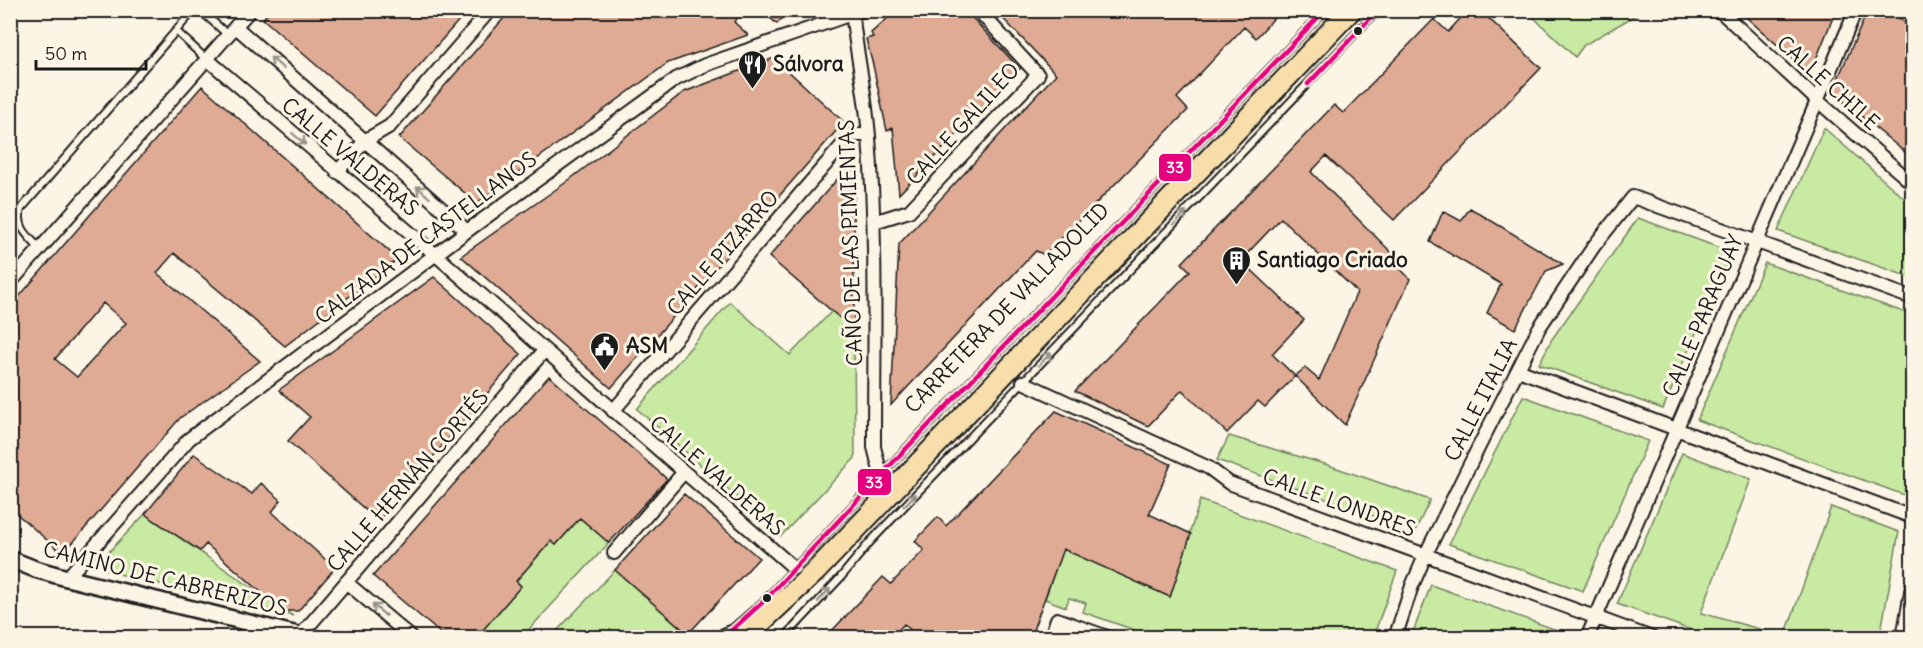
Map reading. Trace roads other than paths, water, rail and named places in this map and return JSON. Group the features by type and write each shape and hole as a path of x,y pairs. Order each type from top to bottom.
{"highway":[{"name":"CARRETERA DE VALLADOLID","path":"727,638 752,632 815,572 1351,10"}],"street":[{"path":"10,283 250,10"},
{"path":"337,172 366,140 390,126 490,10"},
{"name":"CALLE GALILEO","path":"874,222 909,211 1038,75 978,10"},
{"name":"CALLE CHILE","path":"1719,10 1912,183"},
{"name":"CALLE PARAGUAY","path":"1587,638 1856,10"},
{"name":"CAÑO DE LAS PIMIENTAS","path":"855,12 869,135 874,222 873,447 881,475"},
{"name":"CALZADA DE CASTELLANOS","path":"67,578 189,439 467,231 676,79 705,65 855,12"},
{"name":"CALLE VALDERAS","path":"232,31 366,140 467,231"},
{"name":"CALLE VALDERAS","path":"207,59 436,255 794,568"},
{"name":"CALLE PIZARRO","path":"612,411 851,135 869,135"},
{"name":"CALLE ITALIA","path":"1395,638 1412,586 1425,556 1539,328 1594,246 1633,197 1756,240"},
{"path":"1756,240 1912,298"},
{"name":"CALLE HERNÁN CORTÉS","path":"305,636 346,582 544,351"},
{"path":"1518,370 1912,517"},
{"name":"CALLE LONDRES","path":"1023,382 1209,468 1229,483 1652,638"},
{"path":"614,553 684,472"},
{"name":"CAMINO DE CABRERIZOS","path":"10,559 67,578 305,636"},
{"path":"346,582 412,638"},
{"path":"1903,638 1912,586"},
{"path":"1051,638 1058,619 1110,638"}],"lane":[{"path":"40,249 22,230 19,216 21,209 194,10"},
{"path":"200,10 232,31"},
{"name":"CARRETERA DE VALLADOLID","path":"722,638 756,609 1324,10"},
{"path":"784,638 870,542 1378,10"},
{"path":"176,31 207,59"}],"place":[{"name":"Sálvora","path":"752,90"},
{"name":"Santiago Criado","path":"1236,286"},
{"name":"ASM","path":"605,372"}]}
